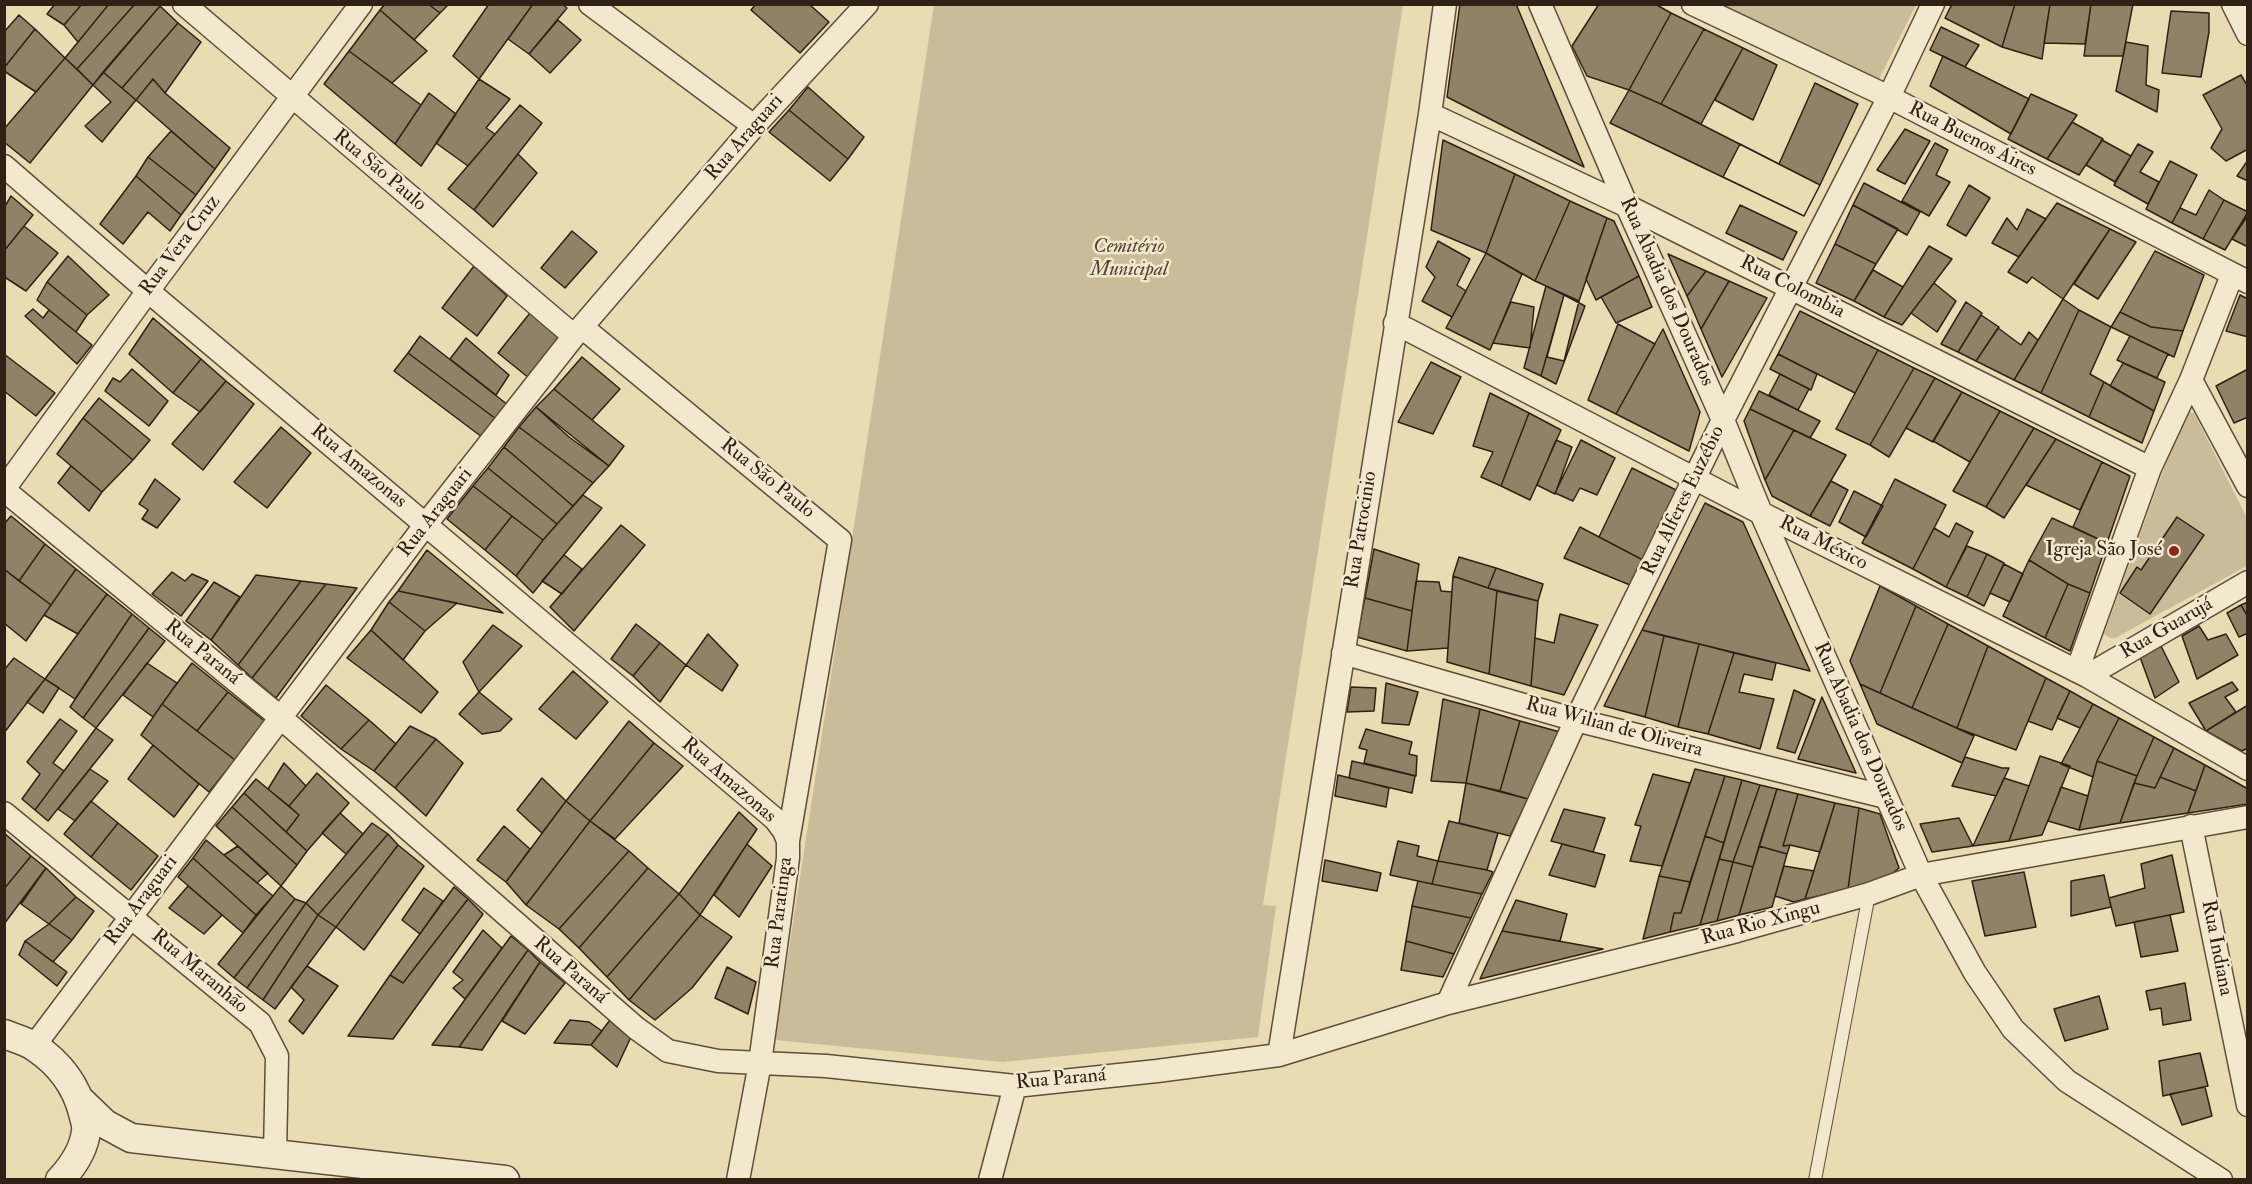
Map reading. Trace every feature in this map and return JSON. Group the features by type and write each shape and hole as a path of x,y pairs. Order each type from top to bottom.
{"street":[{"name":"Rua São Paulo","path":"184,4 292,97 578,332 840,540"},
{"name":"Rua Vera Cruz","path":"4,490 361,4"},
{"path":"590,4 754,126"},
{"name":"Rua Araguari","path":"34,1046 426,524 578,332 754,126 867,4"},
{"name":"Rua Patrocinio","path":"1279,1055 1430,114 1445,4"},
{"name":"Rua Abadia dos Dourados","path":"1540,4 1921,876 1975,973 2013,1029 2067,1081 2221,1179"},
{"name":"Rua Buenos Aires","path":"1693,4 1889,97 2240,278"},
{"name":"Rua Alferes Euzébio","path":"1448,1003 1576,720 1723,420 1889,97 1933,4"},
{"path":"2233,4 2247,34"},
{"name":"Rua Colombia","path":"1430,114 1627,206 2150,468"},
{"name":"Rua Amazonas","path":"4,166 148,291 775,819 788,841"},
{"path":"2082,673 2150,468 2240,278"},
{"name":"Rua México","path":"1395,323 1761,513 2082,673 2247,769"},
{"path":"2191,380 2247,486"},
{"name":"Rua Paraná","path":"4,490 280,717 654,1042 668,1051 718,1061 826,1066 1015,1086 1279,1055"},
{"name":"Rua Paratinga","path":"738,1179 759,1063 788,858 788,841 840,540"},
{"name":"Rua Guarujá","path":"2082,673 2247,582"},
{"name":"Rua Wilian de Oliveira","path":"1343,653 1576,720 1886,797"},
{"name":"Rua Maranhão","path":"4,813 260,1023 277,1056 275,1155"},
{"name":"Rua Rio Xingu","path":"1279,1055 1448,1003 1737,931 1869,894 1921,876 2247,817"},
{"name":"Rua Indiana","path":"2191,826 2247,1105"},
{"path":"4,1034 34,1046 70,1079 80,1100 87,1129 77,1157 60,1179"},
{"path":"990,1179 1015,1086"},
{"path":"80,1100 105,1124 131,1138 505,1179"}],"lane":[{"path":"1815,1179 1869,894"}],"green space":[{"name":"Cemitério Municipal","path":"934,5 1403,5 1263,905 1276,906 1258,1037 1002,1062 775,1040"},
{"path":"1718,5 1916,5 1877,83"},
{"path":"2188,412 2194,413 2247,518 2247,566 2115,638 2110,638 2104,634 2183,416"}],"building":[{"path":"55,4 82,4 64,25 47,14"},
{"path":"82,4 109,4 78,42 64,25"},
{"path":"109,4 135,4 77,69 65,58"},
{"path":"135,4 160,6 93,85 77,69"},
{"path":"385,4 428,4 440,13 414,40 380,10"},
{"path":"428,4 449,4 440,13"},
{"path":"489,4 533,4 479,79 453,56"},
{"path":"533,4 562,4 567,8 529,54 508,39"},
{"path":"756,4 809,4 829,22 800,53 751,10"},
{"path":"1460,4 1516,4 1584,167 1447,97"},
{"path":"1599,4 1655,4 1671,13 1629,90 1587,76 1572,46"},
{"path":"1952,4 2015,4 2002,47 1945,18"},
{"path":"2015,4 2050,4 2042,59 2002,47"},
{"path":"2050,4 2091,4 2085,44 2044,43"},
{"path":"2091,4 2133,4 2123,56 2084,56"},
{"path":"160,6 178,23 122,88 103,72"},
{"path":"380,10 427,51 392,83 349,51"},
{"path":"2171,11 2209,13 2209,32 2201,77 2162,73"},
{"path":"1671,13 1704,29 1661,104 1629,90"},
{"path":"19,15 35,29 4,68 4,32"},
{"path":"558,20 581,40 550,73 529,54"},
{"path":"178,23 201,42 165,93 153,79 136,100 122,88"},
{"path":"1941,27 1979,45 1965,67 1930,50"},
{"path":"35,29 65,58 36,92 4,71"},
{"path":"1704,29 1743,48 1701,124 1661,104"},
{"path":"2126,42 2148,46 2146,85 2159,90 2157,112 2116,91"},
{"path":"1743,48 1777,65 1753,120 1715,100"},
{"path":"349,51 421,105 395,144 324,84"},
{"path":"1943,56 2029,99 2011,134 1930,86"},
{"path":"65,58 93,85 30,163 4,142 4,129"},
{"path":"103,72 136,100 102,142 85,126 111,102 93,85"},
{"path":"2241,75 2248,87 2248,149 2226,161 2211,148 2222,129 2203,95"},
{"path":"153,79 165,93 230,148 215,169 136,100"},
{"path":"479,79 510,99 486,128 495,134 468,166 436,143"},
{"path":"1815,83 1858,104 1820,185 1779,164"},
{"path":"808,87 864,137 848,159 789,110"},
{"path":"1629,90 1820,185 1804,216 1610,123"},
{"path":"429,93 456,114 421,166 395,144"},
{"path":"2031,94 2077,115 2047,159 2008,139"},
{"path":"520,105 542,123 474,210 448,189"},
{"path":"789,110 848,159 830,181 769,132"},
{"path":"2072,122 2103,139 2079,175 2047,159"},
{"path":"1905,129 1930,141 1905,184 1877,170"},
{"path":"171,131 215,169 196,195 148,157"},
{"path":"1443,140 1515,174 1486,253 1431,230"},
{"path":"2102,140 2131,156 2115,182 2086,165"},
{"path":"1935,143 1948,150 1936,175 1950,182 1929,216 1902,201"},
{"path":"1740,144 1820,185 1804,216 1723,177"},
{"path":"2138,144 2153,152 2140,172 2159,182 2148,204 2114,185"},
{"path":"518,154 537,173 493,227 474,210"},
{"path":"148,157 196,195 181,215 136,176"},
{"path":"2248,160 2248,181 2237,176"},
{"path":"2170,161 2197,175 2172,223 2146,209"},
{"path":"1515,174 1570,201 1535,281 1486,253"},
{"path":"136,176 181,215 170,231 148,212 123,244 100,224"},
{"path":"1864,183 1920,212 1907,235 1853,205"},
{"path":"1969,185 1990,198 1966,236 1947,225"},
{"path":"2209,190 2224,200 2203,239 2172,223 2180,208 2196,215"},
{"path":"11,196 33,215 4,251 4,208"},
{"path":"2224,200 2248,212 2225,250 2203,239"},
{"path":"1570,201 1607,218 1579,301 1535,281"},
{"path":"2057,203 2110,229 2063,299 2032,277 2027,283 2008,272"},
{"path":"1740,205 1797,232 1783,260 1726,233"},
{"path":"1853,205 1898,229 1876,264 1835,244"},
{"path":"2027,209 2046,219 2019,257 1992,243 2007,218 2017,230"},
{"path":"2248,215 2248,247 2232,239"},
{"path":"1607,218 1614,221 1639,276 1596,300 1586,279"},
{"path":"24,226 58,253 26,291 6,278 4,280 4,251"},
{"path":"2110,229 2136,242 2098,299 2074,284"},
{"path":"572,231 597,252 565,288 541,268"},
{"path":"1438,241 1470,259 1457,285 1466,291 1452,317 1422,301 1435,277 1426,267"},
{"path":"1835,244 1876,264 1854,301 1816,283"},
{"path":"1929,246 1952,259 1902,325 1884,317"},
{"path":"2155,251 2204,275 2183,331 2151,327 2120,312"},
{"path":"1486,253 1522,274 1490,350 1446,328"},
{"path":"1668,254 1706,271 1687,296"},
{"path":"68,256 109,295 87,315 47,282"},
{"path":"474,266 507,296 477,336 442,308"},
{"path":"1873,270 1903,287 1884,317 1854,301"},
{"path":"1706,271 1729,281 1701,329 1687,296"},
{"path":"1639,276 1652,307 1616,323 1601,297"},
{"path":"1729,281 1767,298 1722,377 1701,329"},
{"path":"47,282 87,315 76,332 37,300"},
{"path":"1934,283 1956,301 1937,332 1911,313"},
{"path":"1546,286 1564,295 1541,376 1524,368"},
{"path":"1564,295 1585,306 1556,384 1541,376"},
{"path":"1564,295 1579,301 1564,361 1547,357"},
{"path":"2240,295 2248,299 2248,337 2226,331"},
{"path":"2063,299 2079,310 2041,393 2014,380"},
{"path":"1511,302 1534,307 1530,348 1493,343"},
{"path":"1966,302 1982,313 1958,352 1941,344"},
{"path":"33,309 43,318 49,310 92,345 77,364 25,316"},
{"path":"2079,310 2111,327 2090,374 2104,382 2089,417 2041,393"},
{"path":"1800,311 1878,350 1855,393 1778,354"},
{"path":"2120,312 2151,327 2183,331 2174,357 2111,327"},
{"path":"530,313 560,338 529,378 498,353"},
{"path":"1981,315 1999,327 1976,361 1958,352"},
{"path":"153,318 201,359 173,393 129,354"},
{"path":"1618,324 1655,344 1616,414 1588,400"},
{"path":"1998,328 2021,345 2029,332 2038,340 2014,380 1976,361"},
{"path":"1663,329 1700,412 1689,451 1616,414"},
{"path":"420,336 508,405 496,419 408,353"},
{"path":"2130,336 2168,354 2157,378 2117,360"},
{"path":"466,338 509,375 496,395 450,359"},
{"path":"1878,350 1914,368 1870,445 1836,429"},
{"path":"408,353 496,419 482,437 394,371"},
{"path":"4,354 55,393 36,416 4,391"},
{"path":"1778,354 1817,374 1811,390 1770,369"},
{"path":"582,357 620,389 592,420 554,389"},
{"path":"201,359 226,381 200,412 173,393"},
{"path":"1431,362 1461,377 1433,434 1398,422"},
{"path":"2123,363 2165,382 2154,411 2110,386"},
{"path":"1914,368 1935,378 1889,457 1870,445"},
{"path":"132,369 168,401 149,426 105,391 113,378 120,382"},
{"path":"2248,369 2248,417 2234,423 2216,386"},
{"path":"1780,374 1809,389 1798,410 1769,395"},
{"path":"1935,378 1962,392 1933,442 1906,428"},
{"path":"226,381 254,404 203,470 172,444"},
{"path":"2104,382 2154,411 2142,443 2089,417"},
{"path":"554,389 624,446 609,466 569,437 536,407"},
{"path":"1759,391 1820,421 1810,438 1750,409"},
{"path":"1962,392 2000,411 1970,462 1933,441"},
{"path":"1490,393 1529,413 1501,486 1481,477 1493,452 1473,446"},
{"path":"99,398 150,440 133,460 83,418"},
{"path":"536,407 609,466 593,483 519,427"},
{"path":"1750,409 1794,430 1765,480 1744,421"},
{"path":"2000,411 2034,428 1986,507 1953,491"},
{"path":"1529,413 1561,430 1530,500 1501,486"},
{"path":"83,418 133,460 102,492 57,454"},
{"path":"281,427 311,453 267,508 234,482"},
{"path":"519,427 593,483 573,506 504,447"},
{"path":"2034,428 2056,439 2004,518 1986,507"},
{"path":"1794,430 1846,455 1810,516 1772,496 1765,480"},
{"path":"2056,439 2102,462 2080,510 2026,485"},
{"path":"1556,440 1572,447 1555,494 1537,485"},
{"path":"1581,440 1615,458 1597,495 1580,488 1573,501 1555,493"},
{"path":"504,447 573,506 557,524 488,468"},
{"path":"2102,462 2130,476 2107,543 2073,527"},
{"path":"71,466 102,492 89,511 58,483"},
{"path":"488,468 557,524 543,540 473,486"},
{"path":"1632,468 1678,491 1643,560 1599,537"},
{"path":"155,479 180,499 157,528 142,519 148,510 139,504"},
{"path":"1895,479 1946,505 1913,569 1862,543"},
{"path":"1831,481 1848,490 1830,526 1810,516"},
{"path":"473,486 512,516 485,550 447,519"},
{"path":"1854,491 1883,506 1866,537 1839,522"},
{"path":"583,495 602,508 533,593 516,576 543,540"},
{"path":"1705,503 1743,522 1810,671 1642,630"},
{"path":"11,516 45,544 19,581 4,569 4,524"},
{"path":"512,516 543,540 516,576 485,550"},
{"name":"Igreja São José","path":"2177,517 2204,535 2150,614 2120,593 2137,567 2141,570"},
{"path":"2052,518 2107,543 2090,593 2068,584 2029,560"},
{"path":"1956,523 1973,532 1946,587 1913,569 1934,528 1949,537"},
{"path":"621,525 645,545 574,631 550,607"},
{"path":"1580,527 1643,560 1630,585 1564,558"},
{"path":"45,544 76,569 51,605 19,581"},
{"path":"1967,546 1987,554 1967,597 1946,587"},
{"path":"1374,549 1419,564 1412,611 1365,598"},
{"path":"427,550 503,613 398,591"},
{"path":"1987,554 2004,563 1984,606 1967,597"},
{"path":"564,555 582,569 562,594 542,581"},
{"path":"1459,557 1496,568 1488,588 1453,576"},
{"path":"2029,560 2068,584 2045,638 2003,616"},
{"path":"2004,564 2023,574 2010,602 1990,593"},
{"path":"1496,568 1543,584 1538,601 1488,588"},
{"path":"4,569 51,605 26,641 4,623"},
{"path":"76,569 107,594 78,634 44,615"},
{"path":"172,572 185,581 192,574 208,581 181,616 152,594"},
{"path":"256,575 301,581 238,665 211,640"},
{"path":"1453,576 1497,591 1489,674 1447,662"},
{"path":"301,581 326,584 252,678 238,665"},
{"path":"1416,581 1439,582 1441,591 1452,592 1448,648 1407,651"},
{"path":"214,582 240,597 211,640 186,621"},
{"path":"326,584 357,588 276,698 252,678"},
{"path":"2068,584 2090,593 2070,651 2045,638"},
{"path":"1880,586 1916,606 1880,693 1860,684 1850,661"},
{"path":"398,591 457,603 425,631 389,602"},
{"path":"1497,591 1538,601 1531,686 1489,674"},
{"path":"107,594 132,614 75,699 45,679"},
{"path":"1365,598 1412,611 1407,651 1357,637"},
{"path":"389,602 425,631 403,660 371,630"},
{"path":"2248,602 2248,617 2241,605"},
{"path":"2241,605 2248,617 2248,633 2239,637 2227,613"},
{"path":"1916,606 1948,624 1912,708 1880,693"},
{"path":"132,614 149,628 83,718 70,707"},
{"path":"1560,614 1598,625 1564,695 1531,686 1535,638 1554,643"},
{"path":"636,624 660,643 633,676 611,659"},
{"path":"1948,624 1988,646 1957,728 1912,708"},
{"path":"493,625 522,646 479,692 463,662"},
{"path":"2199,626 2208,640 2226,634 2238,655 2197,679 2182,636"},
{"path":"149,628 165,641 96,728 83,718"},
{"path":"371,630 438,692 421,713 347,658"},
{"path":"1642,630 1664,636 1645,717 1604,706"},
{"path":"708,634 738,665 722,691 686,665"},
{"path":"1664,636 1699,644 1678,727 1645,717"},
{"path":"660,643 686,665 660,702 633,676"},
{"path":"1699,644 1734,653 1708,734 1678,727"},
{"path":"1988,646 2046,678 2016,750 1957,728"},
{"path":"2161,646 2179,682 2155,698 2140,657"},
{"path":"1734,653 1776,663 1772,680 1744,674 1739,692 1774,699 1760,749 1708,734"},
{"path":"14,658 45,679 4,733 4,670"},
{"path":"147,663 177,683 153,717 123,695"},
{"path":"192,663 228,692 197,731 162,704"},
{"path":"573,671 608,702 576,739 539,709"},
{"path":"2046,678 2070,691 2052,730 2028,721"},
{"path":"45,679 59,688 43,713 27,702"},
{"path":"2232,682 2238,690 2225,697 2236,712 2206,731 2189,703"},
{"path":"1386,683 1418,692 1409,725 1382,723"},
{"path":"1860,684 1974,736 1962,763 1877,724"},
{"path":"326,685 369,720 341,749 301,716"},
{"path":"1351,687 1376,688 1374,711 1347,712"},
{"path":"1794,690 1815,700 1795,753 1777,748"},
{"path":"2070,691 2093,704 2080,728 2057,718"},
{"path":"228,692 266,722 235,760 197,731"},
{"path":"479,692 512,719 500,731 482,734 459,714"},
{"path":"1822,697 1856,773 1798,759"},
{"path":"1443,699 1480,709 1466,783 1431,781"},
{"path":"162,704 235,760 209,792 141,735"},
{"path":"2093,704 2119,718 2097,761 2093,777 2061,764"},
{"path":"2248,705 2248,748 2242,751 2206,731"},
{"path":"1480,709 1520,721 1500,791 1466,783"},
{"path":"2119,718 2154,737 2137,776 2097,761"},
{"path":"60,719 77,731 53,763 64,771 35,810 22,799 40,774 27,762"},
{"path":"369,720 396,744 374,771 341,749"},
{"path":"629,721 654,743 590,821 566,801"},
{"path":"1520,721 1560,732 1528,799 1500,791"},
{"path":"410,726 436,739 395,788 374,771"},
{"path":"96,728 113,740 48,821 35,810"},
{"path":"1366,729 1412,742 1409,754 1417,756 1416,776 1364,763 1367,750 1359,748"},
{"path":"2154,737 2174,748 2155,788 2134,783"},
{"path":"436,739 463,763 426,816 395,788"},
{"path":"654,743 683,766 615,839 590,821"},
{"path":"153,745 199,784 174,817 128,779"},
{"path":"2174,748 2205,765 2196,791 2160,777"},
{"path":"2040,756 2070,766 2042,835 2009,841"},
{"path":"1965,757 2009,768 1996,796 1952,786"},
{"path":"1352,761 1415,776 1412,793 1349,778"},
{"path":"2097,761 2137,776 2120,823 2079,830"},
{"path":"284,763 306,786 289,806 268,789"},
{"path":"2205,765 2248,789 2248,804 2188,813"},
{"path":"90,769 108,781 75,821 58,809"},
{"path":"1695,769 1725,776 1690,882 1659,876"},
{"path":"317,773 349,803 307,851 286,832 299,815 289,806"},
{"path":"1653,774 1690,783 1662,866 1630,861 1641,826 1635,825"},
{"path":"1338,775 1389,788 1386,807 1335,796"},
{"path":"1725,776 1742,780 1724,843 1705,836"},
{"path":"2160,777 2196,791 2188,813 2120,823 2134,783 2155,788"},
{"path":"542,778 566,801 542,833 517,810"},
{"path":"2004,778 2029,786 2009,841 1973,846"},
{"path":"256,779 299,815 286,832 244,793"},
{"path":"1742,780 1760,785 1733,862 1719,859"},
{"path":"1466,783 1528,799 1510,836 1459,823"},
{"path":"1760,785 1777,789 1753,867 1733,862"},
{"path":"2061,787 2088,796 2079,830 2048,821"},
{"path":"1777,789 1798,794 1783,846 1790,845 1787,854 1759,846"},
{"path":"244,793 307,851 297,865 232,807"},
{"path":"1798,794 1835,803 1820,852 1790,845 1783,846"},
{"path":"91,801 118,823 91,857 64,834"},
{"path":"566,801 590,821 526,905 506,882"},
{"path":"1835,803 1859,808 1848,889 1805,899"},
{"path":"232,807 297,865 281,886 216,826"},
{"path":"1859,808 1880,814 1899,868 1884,880 1848,889"},
{"path":"1564,809 1605,818 1593,852 1551,841"},
{"path":"739,812 757,829 700,915 679,894"},
{"path":"340,813 363,834 346,854 322,833"},
{"path":"1959,818 1973,846 1932,852 1920,824"},
{"path":"590,821 629,851 559,929 526,905"},
{"path":"1449,821 1498,833 1487,870 1438,861"},
{"path":"118,823 158,856 131,890 91,857"},
{"path":"372,823 388,834 318,915 306,903"},
{"path":"504,826 530,849 506,882 477,860"},
{"path":"4,833 31,856 4,889"},
{"path":"388,834 398,845 336,927 318,915"},
{"path":"1705,836 1724,843 1700,925 1670,932 1674,913 1681,913"},
{"path":"206,840 273,896 256,915 193,858"},
{"path":"1398,841 1419,846 1417,856 1438,861 1432,884 1390,875"},
{"path":"747,844 772,866 739,917 714,895"},
{"path":"1562,844 1605,855 1595,887 1549,875"},
{"path":"398,845 424,866 364,950 336,927"},
{"path":"238,846 268,873 257,883 224,855"},
{"path":"1759,846 1787,854 1772,907 1739,915"},
{"path":"629,851 648,868 579,948 559,929"},
{"path":"2172,855 2184,912 2116,926 2109,898 2145,888 2141,864"},
{"path":"31,856 46,868 4,924 4,889"},
{"path":"193,858 256,915 243,933 178,877"},
{"path":"1719,859 1733,862 1717,921 1700,925"},
{"path":"1325,860 1381,873 1377,891 1322,881"},
{"path":"1438,861 1493,872 1482,894 1432,884"},
{"path":"1733,862 1753,867 1739,915 1717,921"},
{"path":"1784,866 1814,871 1805,899 1794,902 1775,896"},
{"path":"46,868 76,897 49,924 21,904"},
{"path":"648,868 679,894 607,977 579,948"},
{"path":"2024,872 2036,927 1985,936 1972,881"},
{"path":"2104,875 2111,907 2071,916 2071,881"},
{"path":"1659,876 1690,882 1681,913 1674,913 1670,932 1643,939"},
{"path":"1418,881 1482,894 1471,918 1412,906"},
{"path":"188,886 222,915 204,934 169,908"},
{"path":"281,886 295,899 234,978 218,964"},
{"path":"454,887 468,899 403,983 390,975"},
{"path":"424,888 443,901 420,934 402,920"},
{"path":"679,894 700,915 629,1000 607,977"},
{"path":"76,897 94,911 72,940 49,924"},
{"path":"295,899 306,903 247,988 234,978"},
{"path":"468,899 483,914 393,1039 348,1036 390,975 403,983"},
{"path":"1516,900 1567,914 1560,941 1502,931"},
{"path":"306,903 318,915 263,1000 247,988"},
{"path":"1412,906 1471,918 1454,954 1406,941"},
{"path":"318,915 336,927 275,1009 263,1000"},
{"path":"700,915 732,937 692,988 655,1020 629,1000"},
{"path":"2170,915 2178,951 2141,957 2134,922"},
{"path":"49,924 72,940 53,962 25,941"},
{"path":"483,930 502,948 465,999 453,988 463,980 453,972"},
{"path":"1502,931 1603,949 1480,979"},
{"path":"511,936 528,950 459,1047 432,1045"},
{"path":"25,941 67,972 57,986 19,955"},
{"path":"1406,941 1454,954 1443,977 1401,970"},
{"path":"528,950 540,962 482,1050 459,1047"},
{"path":"540,962 565,983 525,1034 502,1021"},
{"path":"307,966 338,986 303,1034 289,1021 304,1000 291,987"},
{"path":"727,967 756,982 748,1014 715,998"},
{"path":"2185,983 2191,1020 2163,1025 2161,1008 2150,1010 2146,991"},
{"path":"2099,996 2108,1029 2065,1041 2054,1009"},
{"path":"570,1020 589,1022 602,1031 591,1045 554,1043"},
{"path":"610,1020 631,1037 617,1067 591,1045"},
{"path":"2200,1053 2208,1086 2163,1096 2159,1061"},
{"path":"2205,1087 2212,1116 2182,1125 2170,1094"}],"place":[{"name":"Igreja São José","path":"2174,551"}]}
